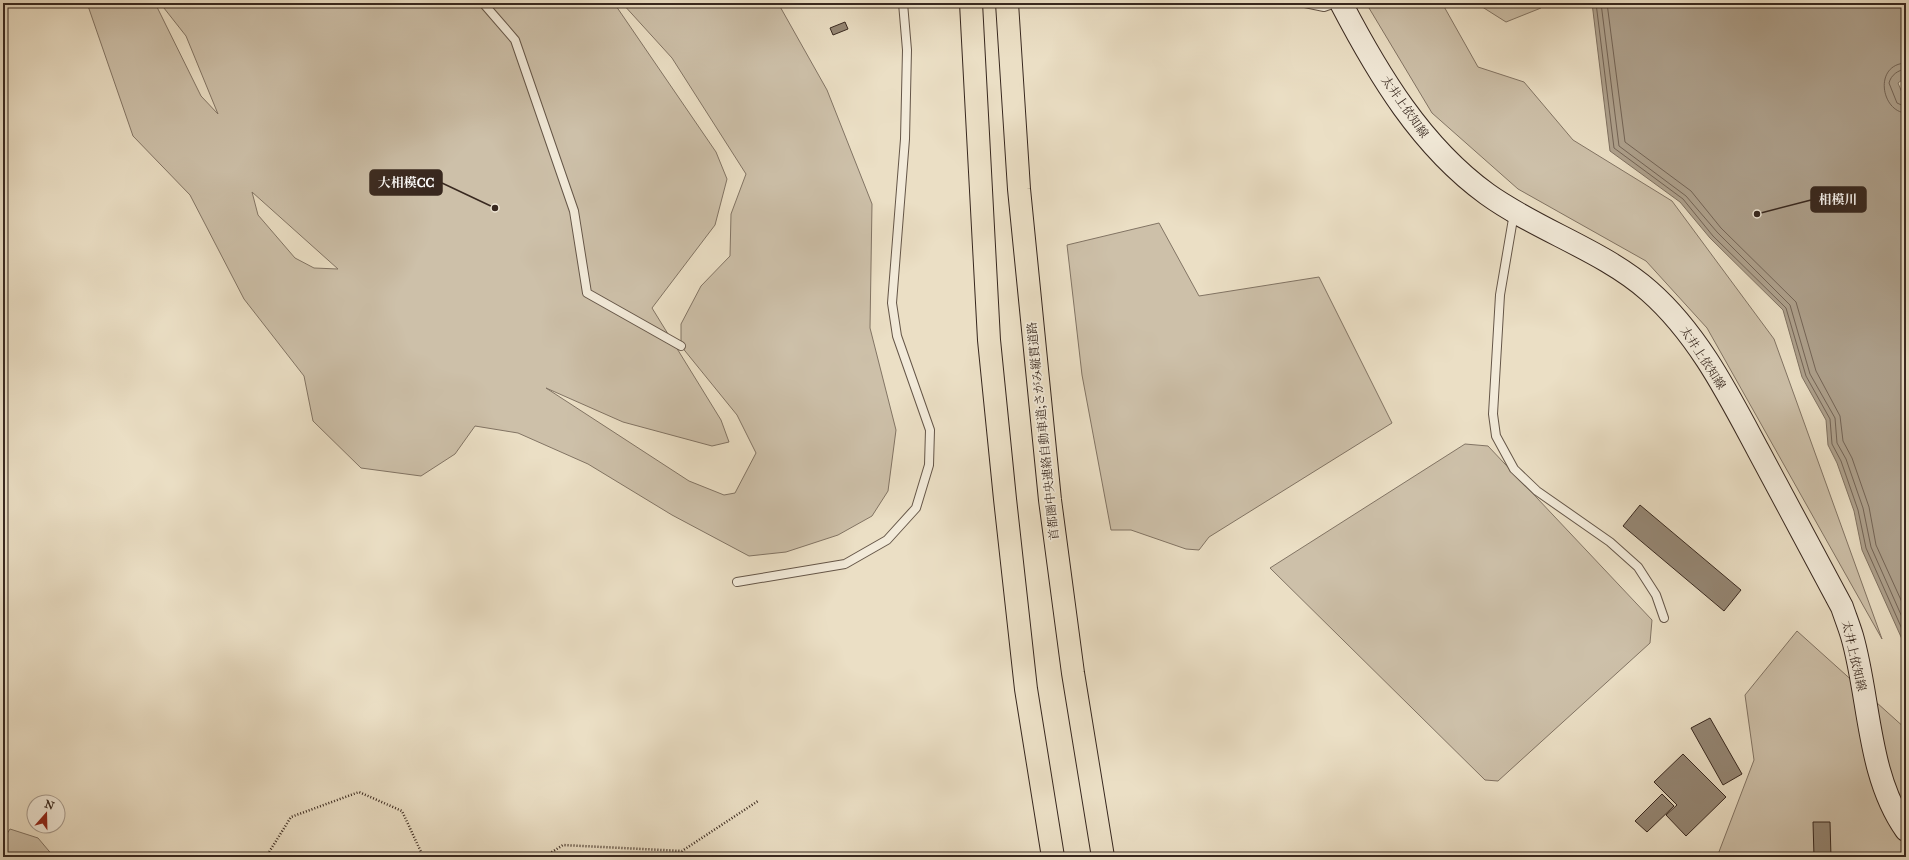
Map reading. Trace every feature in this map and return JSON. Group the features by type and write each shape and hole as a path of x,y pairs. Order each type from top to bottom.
{"highway":[{"path":"971,3 991,355 1026,689 1053,857"},
{"name":"首都圏中央連絡自動車道;さがみ縦貫道路","path":"1007,3 1019,189 1050,500 1073,673 1103,857"}],"main road":[{"name":"太井上依知線","path":"1341,3 1368,54 1424,136 1487,194 1625,271 1650,291 1678,320 1698,345 1734,406 1842,607 1852,636 1874,754 1885,788 1906,830"}],"lane":[{"path":"483,3 515,40 574,211 587,293 681,346"},
{"path":"737,582 845,564 887,540 916,508 929,466 930,430 897,336 892,303 897,219 905,139 906,50 903,3"},
{"path":"1305,3 1324,7 1335,3"},
{"path":"1515,210 1500,295 1493,414 1496,436 1514,469 1537,491 1610,542 1638,567 1656,595 1664,618"}],"path":[{"path":"266,857 291,817 359,792 402,811 422,857"},
{"path":"544,857 563,845 682,851 758,801"}],"shaded area":[{"path":"87,3 155,3 201,96 218,114 186,36 160,3 614,3 716,152 727,179 715,225 652,308 721,420 729,442 712,446 623,422 546,388 689,481 724,495 735,493 756,453 737,415 681,346 681,324 701,286 730,256 731,214 746,174 672,58 622,3 778,3 827,90 872,204 870,328 896,430 888,491 872,516 838,535 786,552 749,556 672,515 588,464 518,433 475,426 455,454 421,476 361,468 313,421 304,376 244,299 190,195 133,136","holes":["252,192 338,269 314,268 295,258 258,215"]},
{"path":"1366,3 1442,3 1478,67 1524,82 1573,140 1672,201 1774,339 1882,639 1707,328 1646,261 1518,189 1432,113"},
{"path":"1476,3 1542,3 1541,8 1506,22"},
{"path":"1159,223 1199,296 1319,277 1392,423 1209,537 1199,550 1186,549 1131,530 1111,530 1082,375 1067,245"},
{"path":"1465,444 1488,446 1652,620 1650,643 1498,781 1485,780 1270,568"},
{"path":"1797,631 1906,729 1906,857 1717,857 1754,760 1745,695"},
{"path":"10,829 38,838 54,857 3,857 3,840"}],"water":[{"path":"1592,3 1906,3 1906,77 1898,83 1906,102 1906,648 1862,550 1854,511 1837,463 1828,445 1826,420 1802,377 1783,310 1710,238 1680,202 1610,151"}],"building":[{"path":"845,22 848,29 833,35 830,28"},
{"path":"1640,505 1741,590 1724,611 1623,526"},
{"path":"1710,718 1742,774 1723,785 1691,728"},
{"path":"1683,754 1726,797 1686,836 1666,815 1677,805 1654,782"},
{"path":"1662,794 1674,806 1647,832 1635,821"},
{"path":"1813,822 1830,822 1831,857 1814,857"}],"place":[{"name":"大相模CC","path":"495,208"},
{"name":"相模川","path":"1757,214"}]}
